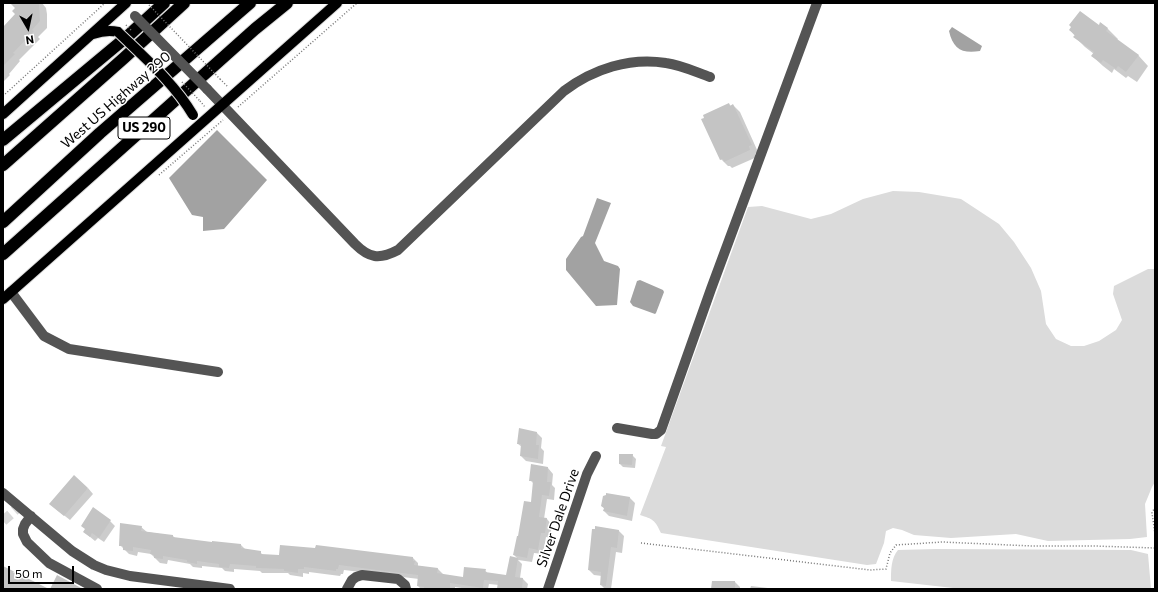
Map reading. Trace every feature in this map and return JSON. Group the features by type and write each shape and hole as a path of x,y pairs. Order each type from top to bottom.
{"highway":[{"path":"3,140 124,33 164,3"},
{"name":"West US Highway 290","path":"3,165 184,3"},
{"name":"West US Highway 290","path":"3,222 100,133 250,3"},
{"name":"US 290","path":"3,254 249,34 287,3"},
{"path":"44,129 124,33"}],"main road":[{"path":"3,299 337,3"},
{"path":"3,114 91,35 123,4"},
{"path":"91,35 111,30 124,33 187,104 193,115 189,135"}],"street":[{"path":"617,428 652,434 656,434 661,430 713,282 817,3"},
{"path":"123,4 223,105 354,244 369,255 379,257 390,255 398,250 551,104 583,78 607,68 636,62 675,65 710,77"},
{"path":"11,292 44,336 69,348 218,372"},
{"name":"Silver Dale Drive","path":"548,589 587,474 596,456"},
{"path":"4,494 72,551 106,570 118,574 143,578 230,589"},
{"path":"31,516 24,524 23,529 26,542 49,563 97,589"},
{"path":"347,589 352,580 362,575 398,580 405,585 406,589"}],"path":[{"path":"3,96 105,3"},
{"path":"242,103 357,3"},
{"path":"149,5 220,79"},
{"path":"1155,507 1152,513 1155,534"},
{"path":"641,543 870,570 886,568 890,553 896,545 942,542 1032,546 1155,548"}],"shaded area":[{"path":"952,27 982,46 980,51 968,52 959,49 953,42 949,31"},
{"path":"217,130 267,180 224,229 203,231 203,217 192,215 169,178"},
{"path":"893,191 919,192 961,199 999,224 1014,242 1031,268 1041,291 1046,324 1056,339 1071,346 1084,346 1099,341 1116,330 1122,320 1113,294 1114,286 1148,269 1155,269 1155,482 1145,504 1147,537 1130,539 1048,541 1016,534 951,538 914,535 893,528 886,531 884,543 876,564 867,565 661,533 653,521 640,515 666,447 661,446 748,207 762,206 811,219 831,214 863,199"},
{"path":"597,198 611,203 595,243 604,261 618,266 620,269 617,305 596,306 566,270 566,259 583,236"},
{"path":"640,280 663,290 664,292 655,314 633,306 630,302 637,281"},
{"path":"898,550 1131,550 1148,554 1151,589 962,589 891,581 891,568"}],"building":[{"path":"10,3 39,3 40,21 32,30 34,31 3,66 3,27 15,14 12,11 15,8"},
{"path":"1080,11 1099,25 1100,22 1108,28 1106,31 1139,55 1126,72 1118,66 1116,69 1103,60 1101,63 1091,56 1094,52 1073,37 1075,35 1069,30 1071,27 1069,25"},
{"path":"729,103 730,106 733,104 752,145 749,146 750,150 724,162 723,159 720,160 701,119 704,118 703,115"},
{"path":"519,428 537,432 536,445 539,445 538,459 520,456 521,444 517,444"},
{"path":"619,454 633,454 632,465 619,464"},
{"path":"531,464 548,467 547,482 551,482 549,496 542,495 539,517 547,518 545,533 541,533 538,550 529,548 527,558 513,555 524,501 531,502 533,481 529,481"},
{"path":"74,475 88,488 64,516 49,504"},
{"path":"606,493 630,497 627,516 603,511 604,508 601,506 603,496 606,495"},
{"path":"93,507 111,520 99,538 92,533 90,537 83,532 85,529 81,526"},
{"path":"120,523 142,526 141,531 173,535 173,537 241,544 241,548 261,551 261,554 279,555 280,545 315,548 316,545 413,557 413,561 415,561 414,565 438,568 437,573 463,577 464,567 486,569 485,572 506,575 510,556 518,558 515,577 523,578 522,589 497,589 498,581 484,580 483,588 450,583 450,589 424,589 424,587 417,586 418,575 339,565 336,571 304,567 304,569 298,569 298,573 284,571 284,569 256,568 256,566 230,564 229,568 219,567 219,564 197,561 197,564 187,562 187,560 163,556 163,559 154,558 154,555 150,554 151,550 133,547 133,551 123,550 123,546 119,546"},
{"path":"595,526 619,530 617,548 611,547 606,586 600,585 601,572 588,570 592,529 595,529"},
{"path":"3,566 49,589 3,589"},
{"path":"57,575 83,589 50,589"},
{"path":"712,581 735,581 735,589 711,589"}],"tunnel":[{"path":"3,521 20,506"}]}
